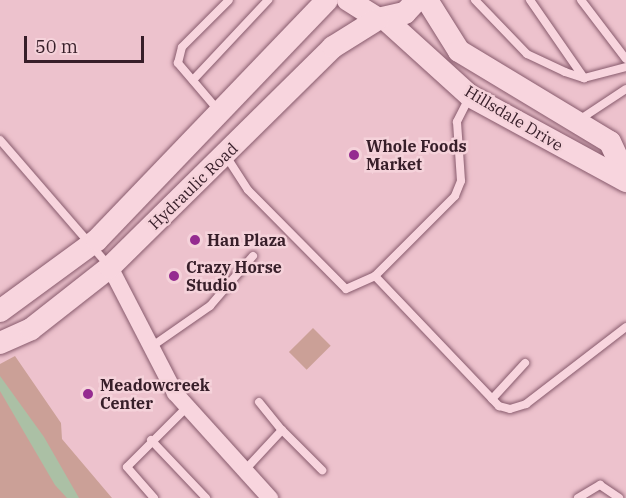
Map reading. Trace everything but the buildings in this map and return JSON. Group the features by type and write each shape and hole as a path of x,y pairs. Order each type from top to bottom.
{"main road":[{"name":"Hydraulic Road","path":"0,311 92,245 222,115 327,0"},
{"path":"348,0 381,18"},
{"name":"Hydraulic Road","path":"0,343 31,329 110,267 226,156 333,47 381,18 405,13 417,0"},
{"name":"Hillsdale Drive","path":"427,0 459,51 610,142 626,176"},
{"name":"Hillsdale Drive","path":"381,18 470,96 626,181"}],"street":[{"path":"110,267 151,347 186,408 270,498"}],"lane":[{"path":"222,115 178,63 182,47 228,0"},
{"path":"193,80 268,0"},
{"path":"475,0 527,54 584,78 626,67"},
{"path":"530,0 584,78"},
{"path":"581,0 626,59"},
{"path":"578,121 626,89"},
{"path":"226,156 248,190 346,290 375,276 455,195 461,181 457,122 470,96"},
{"path":"0,140 110,267"},
{"path":"151,347 210,306 253,256"},
{"path":"375,276 492,399 510,409 526,404 626,327"},
{"path":"492,399 525,363"},
{"path":"259,402 282,430 322,470"},
{"path":"154,498 128,467 151,440 186,408"},
{"path":"244,471 282,430"},
{"path":"151,440 206,498"},
{"path":"578,498 600,485 619,498"}],"shaded area":[{"path":"313,328 331,346 307,370 289,352"},
{"path":"15,356 61,423 62,439 112,498 0,498 0,364"},
{"path":"0,376 44,437 79,498 67,498 55,485 0,391"}],"place":[{"name":"Whole Foods Market","path":"354,155"},
{"name":"Han Plaza","path":"195,240"},
{"name":"Crazy Horse Studio","path":"174,276"},
{"name":"Meadowcreek Center","path":"88,394"}]}
